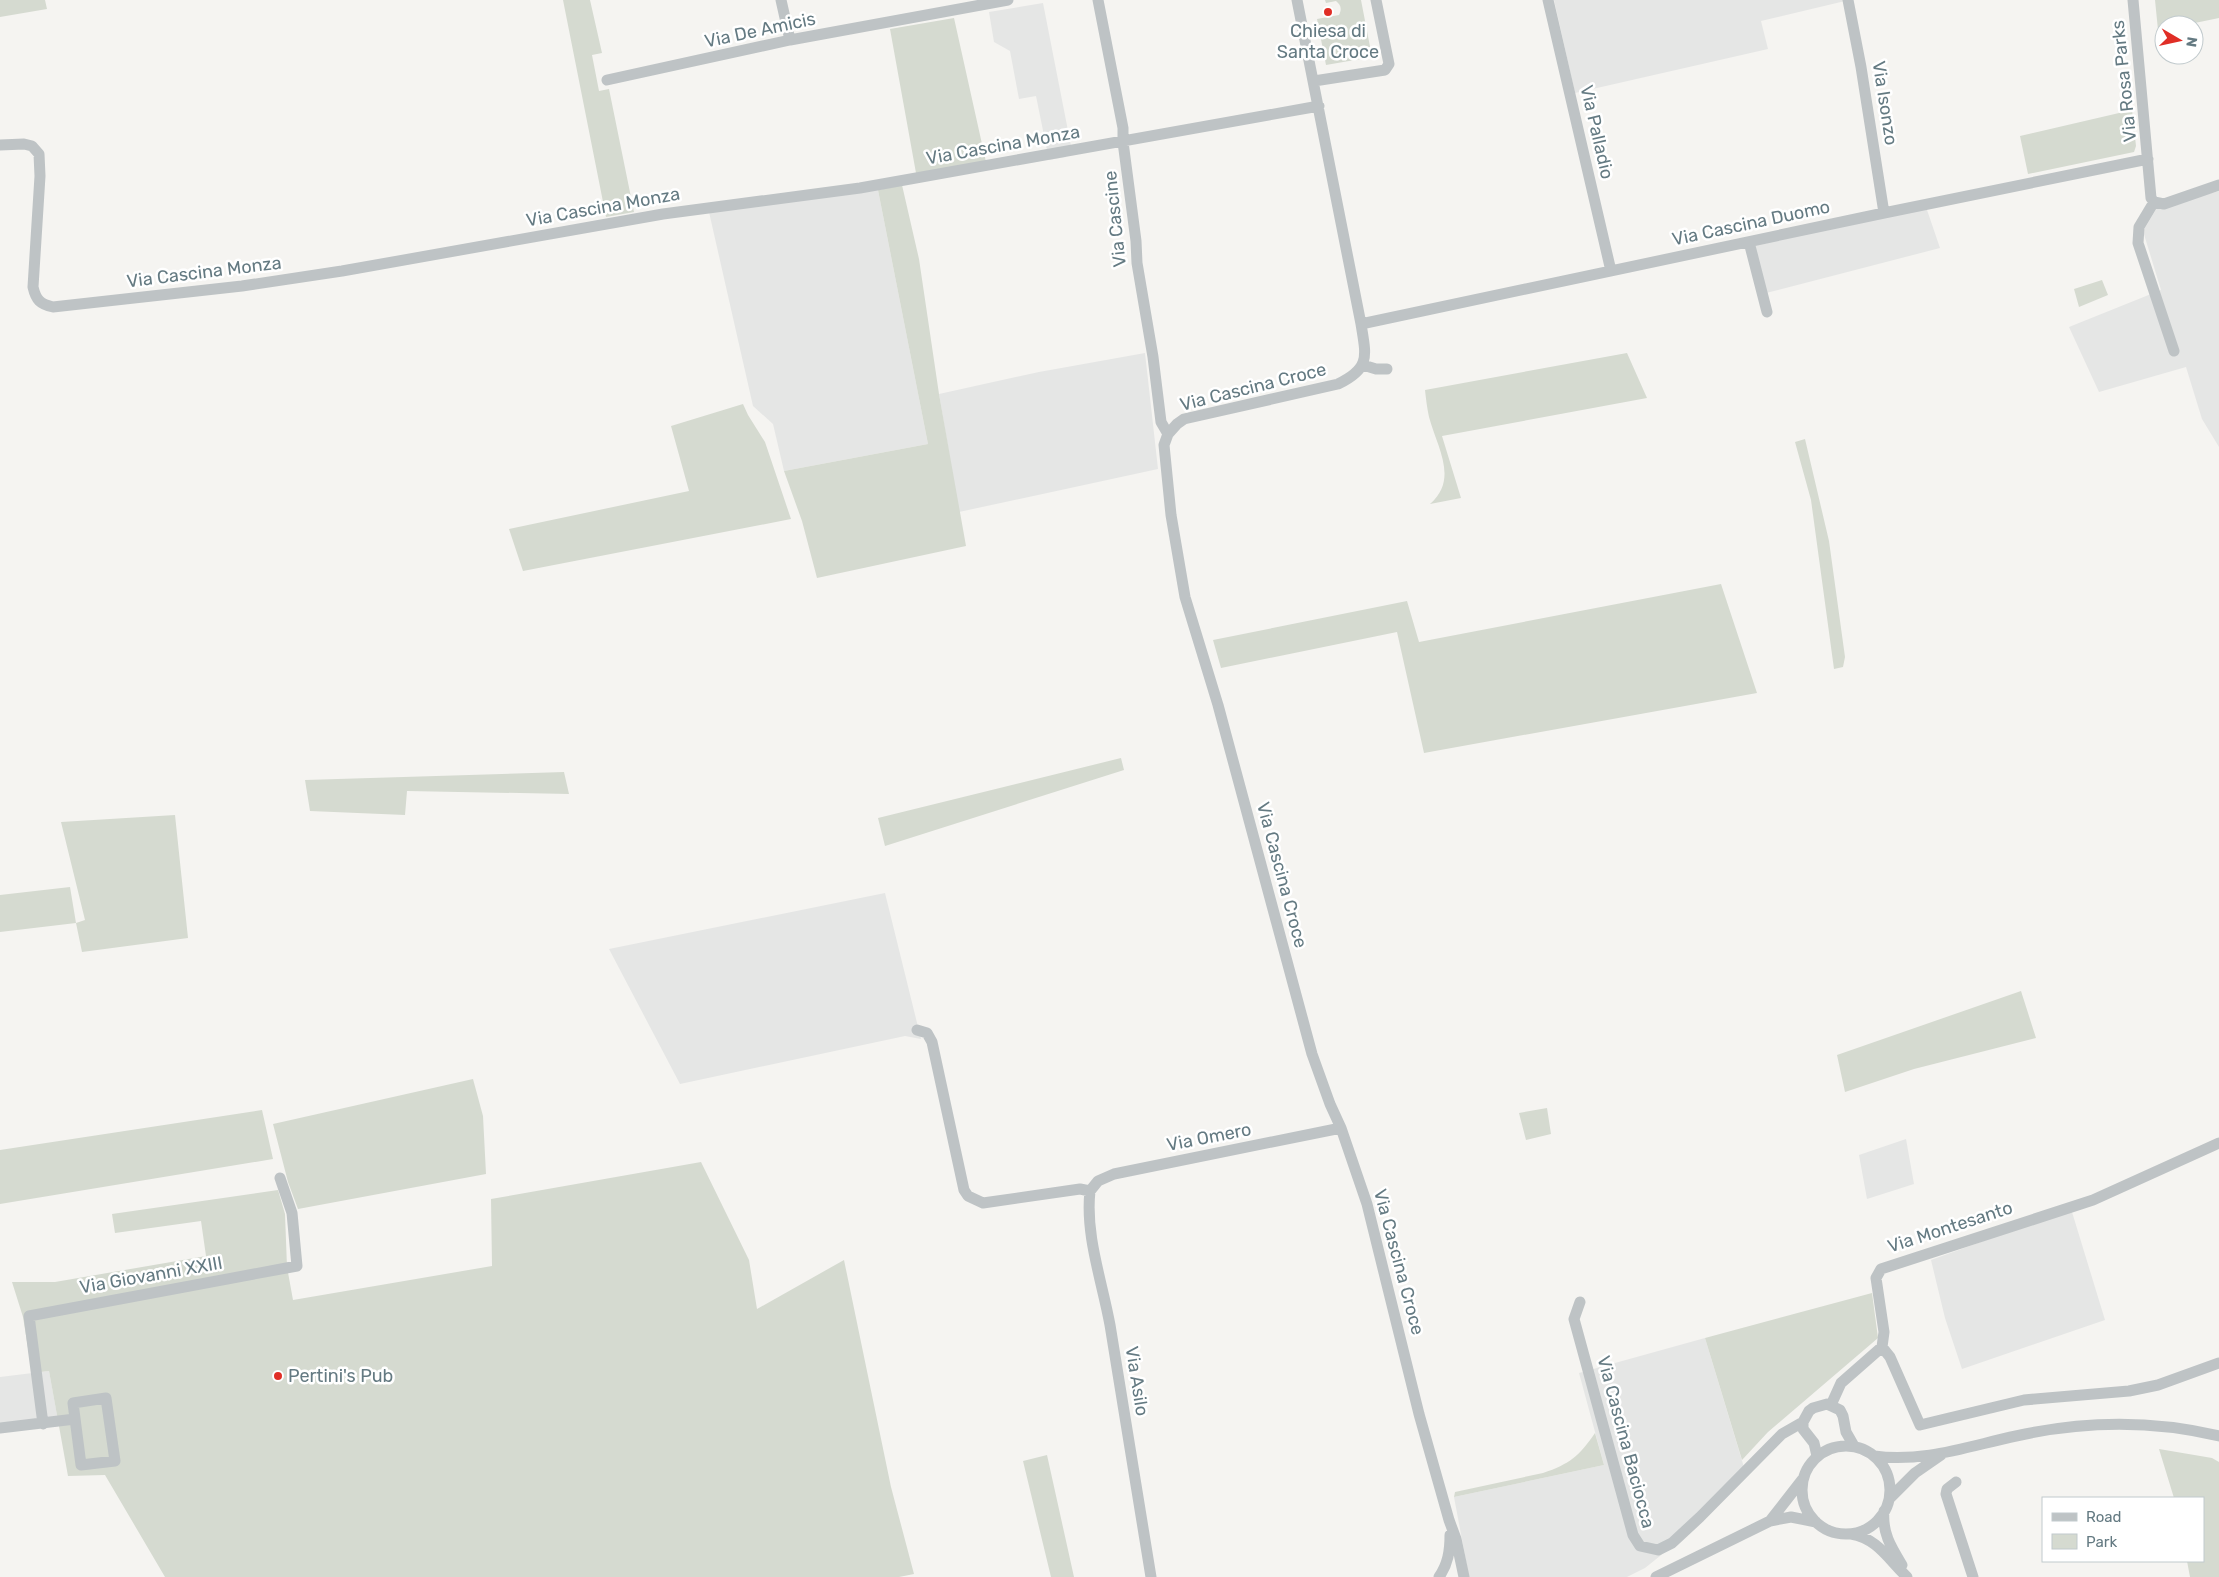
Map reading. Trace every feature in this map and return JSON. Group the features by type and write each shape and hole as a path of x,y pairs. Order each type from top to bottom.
{"street":[{"path":"781,0 790,40"},
{"name":"Via De Amicis","path":"608,80 972,3 1008,0"},
{"name":"Via Cascine","path":"1098,0 1124,128 1123,142 1136,241 1137,264 1154,357 1161,422 1168,434"},
{"path":"1298,0 1361,324 1365,355 1363,365 1376,369 1387,369"},
{"path":"1314,81 1384,70 1389,64 1376,0"},
{"name":"Via Palladio","path":"1548,0 1611,271"},
{"name":"Via Isonzo","path":"1848,0 1863,76 1884,213"},
{"name":"Via Rosa Parks","path":"2133,0 2151,198 2154,202"},
{"name":"Via Cascina Monza","path":"0,144 32,146 39,154 40,176 33,287 39,302 52,307 251,285 663,214 860,188 1319,106"},
{"name":"Via Cascina Duomo","path":"1361,324 2148,159"},
{"path":"2174,351 2138,243 2139,227 2154,202 2164,204 2219,185"},
{"path":"1749,242 1767,312"},
{"name":"Via Cascina Croce","path":"1363,365 1357,373 1338,384 1184,419 1168,434 1164,445 1166,476 1185,597 1221,714 1297,1001 1330,1104 1341,1128 1367,1204 1419,1414 1456,1539 1464,1577"},
{"path":"917,1030 927,1033 932,1042 964,1190 968,1196 974,1201 988,1203 1080,1189 1090,1191"},
{"name":"Via Omero","path":"1090,1191 1098,1181 1114,1174 1341,1128"},
{"name":"Via Montesanto","path":"1882,1347 1884,1332 1876,1278 1881,1269 2093,1200 2219,1143"},
{"name":"Via Giovanni XXIII","path":"43,1424 29,1316 297,1266 292,1213 280,1178"},
{"name":"Via Asilo","path":"1090,1191 1088,1211 1090,1230 1110,1325 1151,1577"},
{"name":"Via Cascina Baciocca","path":"1580,1302 1574,1319 1633,1536 1640,1546 1658,1550 1672,1542 1713,1505 1772,1443 1788,1430 1804,1428"},
{"path":"1831,1405 1841,1383 1882,1347 1890,1357 1920,1425 2024,1400 2129,1391 2158,1385 2219,1363"},
{"path":"106,1398 116,1461 81,1465 75,1419 73,1403 106,1398"},
{"path":"1818,1456 1814,1443 1804,1428 1809,1411 1821,1404 1831,1405 1840,1410 1846,1432 1854,1446"},
{"path":"0,1428 75,1419"},
{"path":"1874,1456 1891,1458 1944,1454 2017,1436 2065,1428 2110,1424 2146,1424 2186,1428 2219,1436"},
{"path":"1770,1521 1803,1478 1811,1462 1818,1456 1832,1448 1854,1446 1866,1450 1882,1465 1887,1475 1890,1487 1889,1499 1884,1511 1883,1525 1887,1539 1908,1577"},
{"path":"1889,1499 1915,1473 1944,1454"},
{"path":"1803,1478 1803,1502 1808,1513 1816,1522 1826,1529 1837,1533 1863,1536 1878,1546 1908,1577"},
{"path":"1956,1482 1947,1489 1946,1494 1973,1577"},
{"path":"1849,1534 1869,1527 1884,1511"},
{"path":"1656,1577 1770,1521 1791,1517 1816,1522"},
{"name":"Via Cascina Croce","path":"1440,1577 1446,1567 1450,1552 1450,1523"}],"shaded area":[{"path":"1554,0 1845,1 1761,21 1768,49 1575,93"},
{"path":"1043,3 1071,146 1065,147 1066,157 1049,160 1036,96 1019,99 1010,51 994,42 989,12"},
{"path":"878,190 928,444 784,471 773,424 753,406 709,212"},
{"path":"2219,191 2219,447 2202,419 2186,367 2099,392 2069,327 2161,290 2143,231 2157,208"},
{"path":"1926,207 1940,248 1766,293 1753,244"},
{"path":"1145,353 1158,469 959,512 939,394 1039,372"},
{"path":"885,893 921,1039 905,1036 680,1084 609,949"},
{"path":"1906,1139 1914,1184 1867,1199 1859,1155"},
{"path":"2072,1212 2105,1320 1962,1369 1945,1318 1931,1260 2011,1231"},
{"path":"1705,1338 1746,1474 1665,1552 1645,1568 1627,1577 1469,1577 1454,1497 1604,1465 1579,1373"},
{"path":"49,1371 59,1426 0,1431 0,1377"}],"green space":[{"path":"0,0 45,0 47,9 0,17"},
{"path":"563,0 590,0 602,53 592,55 599,91 609,89 634,212 606,217"},
{"path":"1325,0 1361,0 1372,57 1326,65 1317,19 1339,15 1341,9 1336,1 1326,3"},
{"path":"2155,0 2219,0 2219,18 2204,21 2204,15 2156,15"},
{"path":"954,18 986,162 916,173 890,29"},
{"path":"2132,110 2136,146 2134,152 2028,174 2020,136"},
{"path":"902,185 919,259 939,394 966,546 817,578 802,521 784,471 928,444 878,190"},
{"path":"2102,280 2108,295 2079,307 2074,289"},
{"path":"1627,353 1647,398 1442,436 1461,498 1430,504 1439,494 1445,473 1429,417 1425,390"},
{"path":"743,404 765,442 791,519 523,571 509,529 689,491 671,426"},
{"path":"1805,439 1829,541 1845,657 1843,667 1834,669 1811,500 1795,442"},
{"path":"1721,584 1757,693 1424,753 1397,632 1221,668 1213,640 1407,601 1419,642"},
{"path":"1121,758 1124,770 885,846 878,818"},
{"path":"564,772 569,794 407,791 405,815 310,811 305,780"},
{"path":"175,815 188,938 82,952 76,923 85,920 61,822"},
{"path":"70,887 76,923 0,932 0,895"},
{"path":"2021,991 2036,1038 1914,1069 1845,1092 1837,1055"},
{"path":"473,1079 483,1116 486,1174 298,1209 288,1182 273,1124"},
{"path":"1547,1108 1551,1134 1526,1140 1519,1113"},
{"path":"262,1110 273,1159 0,1204 0,1150"},
{"path":"701,1162 749,1260 757,1309 844,1260 891,1487 914,1574 899,1577 165,1577 105,1475 68,1476 49,1371 32,1373 23,1317 12,1282 55,1282 206,1256 201,1221 115,1233 112,1214 278,1190 285,1214 287,1267 293,1300 492,1266 491,1199"},
{"path":"1872,1293 1878,1338 1768,1432 1742,1460 1705,1338"},
{"path":"1595,1433 1604,1465 1454,1497 1455,1492 1543,1473 1560,1466 1579,1453"},
{"path":"2159,1449 2212,1458 2219,1462 2219,1577 2190,1577 2187,1562 2204,1562 2204,1497 2174,1497"},
{"path":"1047,1455 1074,1577 1051,1577 1023,1461"}],"place":[{"name":"Chiesa di Santa Croce","path":"1328,12"},
{"name":"Pertini's Pub","path":"278,1376"}]}
